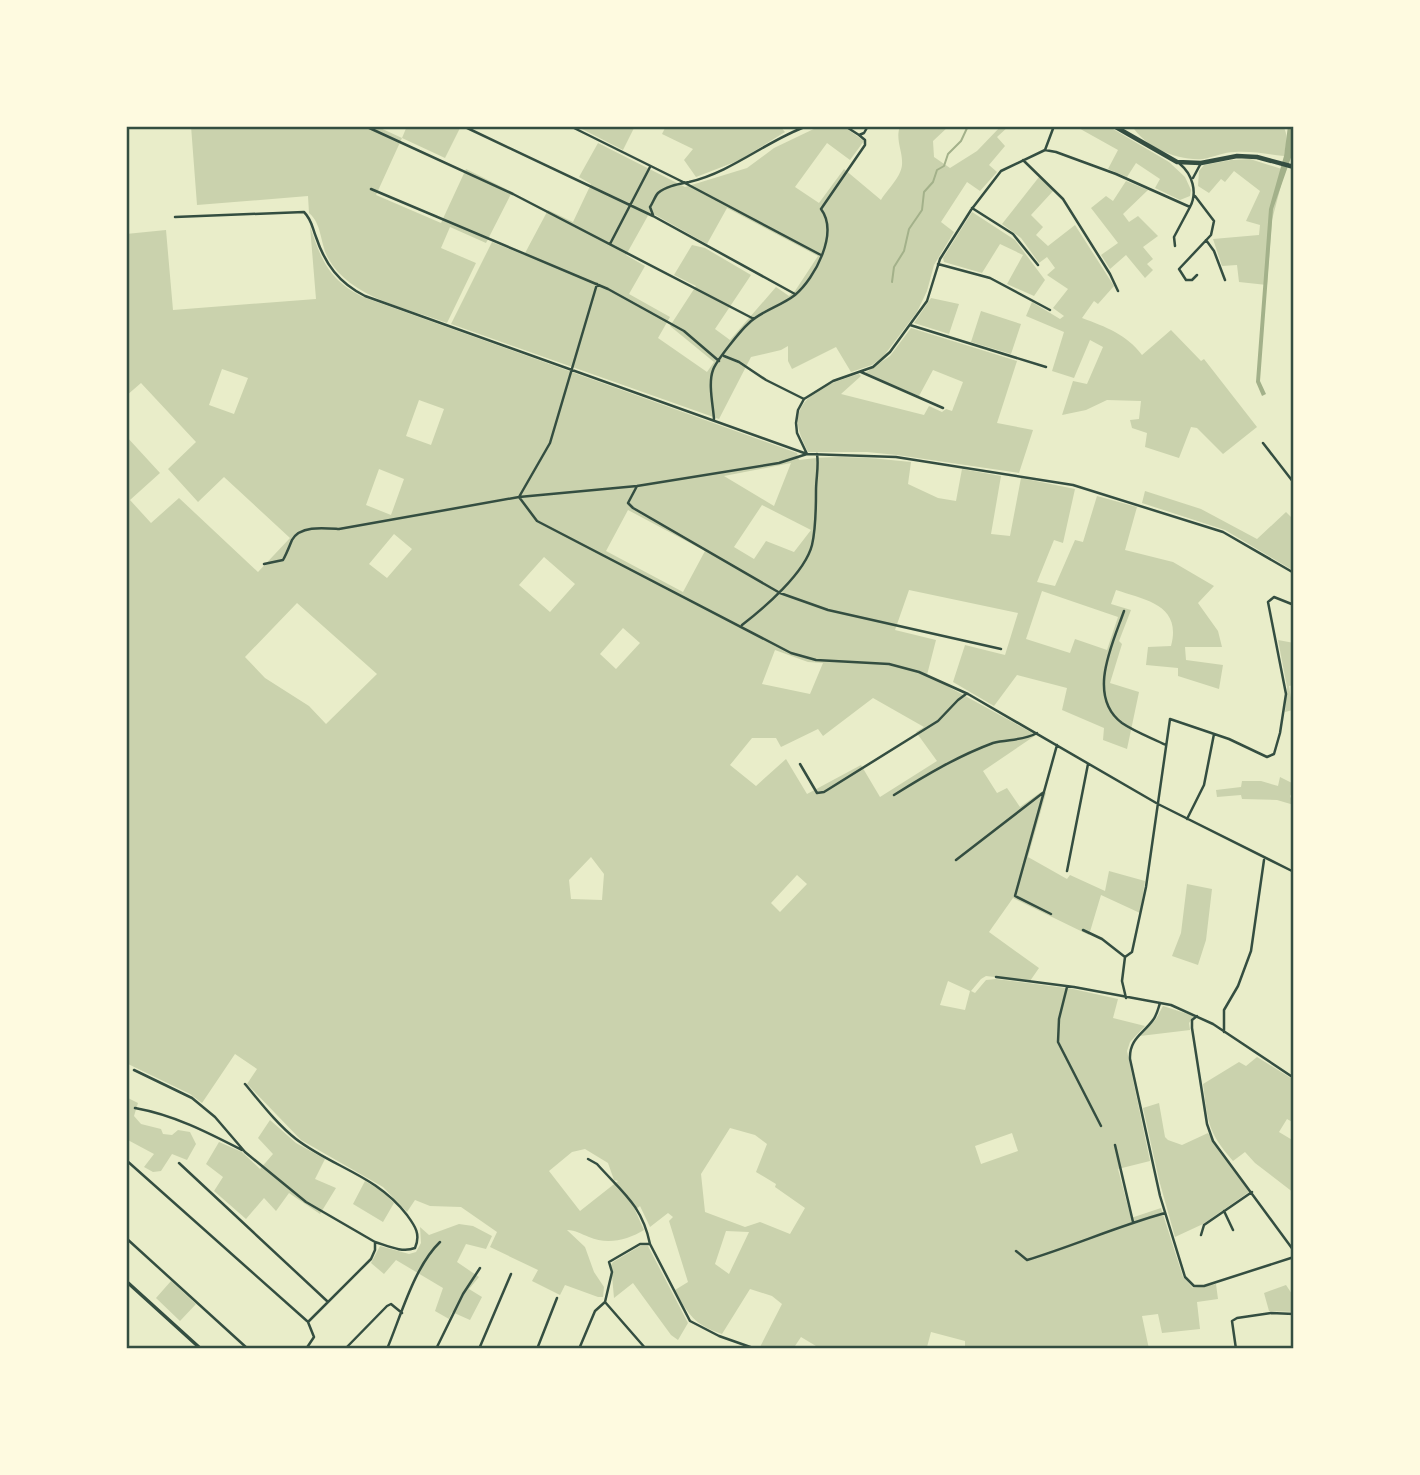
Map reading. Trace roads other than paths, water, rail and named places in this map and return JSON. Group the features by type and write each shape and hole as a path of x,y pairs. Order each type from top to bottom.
{"main road":[{"path":"1114,126 1177,162 1201,163 1237,156 1294,167"}],"street":[{"path":"365,126 513,194 754,319"},
{"path":"463,126 653,216 795,294"},
{"path":"570,126 821,255"},
{"path":"653,216 650,207 657,193 742,161 787,134 807,126"},
{"path":"714,419 711,380 713,370 754,319 795,294 808,279 821,255 827,217 821,209 865,145 865,140 845,126"},
{"path":"859,135 868,126"},
{"path":"1045,150 1054,126"},
{"path":"807,454 797,433 796,423 798,410 804,399 833,381 873,367 883,359 927,301 938,264 994,177 1045,150 1070,155 1190,207"},
{"path":"1023,160 1063,199 1118,291"},
{"path":"1175,246 1174,237 1194,195 1187,170 1177,162"},
{"path":"1192,181 1201,163"},
{"path":"610,244 650,167"},
{"path":"371,190 597,284 684,331 719,361"},
{"path":"1194,195 1212,216 1213,221 1213,231 1179,269 1186,280 1192,280 1197,275"},
{"path":"972,208 1013,233 1038,265"},
{"path":"175,217 304,212 311,218 316,237 329,265 353,290 807,454"},
{"path":"1206,240 1214,251 1225,280"},
{"path":"938,264 990,278 1050,310"},
{"path":"519,497 550,443 597,284"},
{"path":"910,325 1046,367"},
{"path":"723,356 739,362 766,380 804,399"},
{"path":"861,372 943,408"},
{"path":"1263,443 1294,483"},
{"path":"264,564 283,560 299,532 318,528 339,529 519,497 637,486 779,463 807,454 817,454 897,457 1073,485 1223,532 1294,573"},
{"path":"741,626 780,593 811,548 816,516 816,478 819,464 817,454"},
{"path":"637,486 628,503 634,508 780,593 828,610 1001,649"},
{"path":"519,497 537,521 741,626 774,646 816,660 906,667 968,694 1158,804 1294,872"},
{"path":"1126,998 1122,981 1125,957 1132,952 1138,930 1170,719 1267,757 1274,754 1286,694 1268,602 1274,597 1294,605"},
{"path":"1124,611 1107,660 1105,698 1110,709 1124,724 1166,745"},
{"path":"800,764 817,793 824,792 938,721 958,700 968,694"},
{"path":"894,795 946,763 996,743 1037,733"},
{"path":"1187,819 1204,785 1214,734"},
{"path":"1051,914 1015,896 1057,745"},
{"path":"1067,871 1088,764"},
{"path":"956,860 1044,792"},
{"path":"1224,1032 1224,1010 1238,986 1251,951 1265,859"},
{"path":"1083,930 1102,939 1125,957"},
{"path":"996,977 1181,1008 1224,1032 1294,1078"},
{"path":"1067,987 1059,1019 1058,1042 1101,1126"},
{"path":"1160,1003 1155,1018 1132,1042 1129,1050 1165,1213 1185,1277 1194,1286 1204,1286 1294,1257"},
{"path":"1197,1016 1192,1020 1192,1028 1209,1132 1294,1251"},
{"path":"134,1070 192,1098 215,1117 245,1152 306,1202 375,1242 409,1250 415,1248 419,1240 416,1228 395,1200 382,1188 298,1141 283,1128 245,1084"},
{"path":"135,1108 160,1112 185,1121 245,1152"},
{"path":"1115,1145 1133,1222"},
{"path":"588,1159 597,1164 639,1210 650,1244 690,1321 719,1336 756,1349"},
{"path":"126,1160 308,1322 314,1338 306,1349"},
{"path":"179,1163 327,1301"},
{"path":"1200,1235 1204,1225 1252,1192"},
{"path":"1224,1211 1233,1230"},
{"path":"1016,1251 1027,1260 1165,1213"},
{"path":"126,1238 248,1349"},
{"path":"308,1322 371,1259 375,1242"},
{"path":"387,1349 418,1273 432,1249 440,1242"},
{"path":"579,1349 595,1311 605,1303 611,1272 609,1262 640,1244 650,1244"},
{"path":"436,1349 463,1294 480,1268"},
{"path":"479,1349 511,1274"},
{"path":"126,1281 201,1349"},
{"path":"537,1349 557,1298"},
{"path":"605,1303 646,1349"},
{"path":"345,1349 387,1306 391,1304 402,1313"},
{"path":"1236,1349 1232,1321 1271,1313 1294,1314"}],"waterway":[{"path":"892,282 894,267 904,251 909,229 922,210 924,192 933,182 937,170 944,166 948,154 961,141 968,126"}]}
